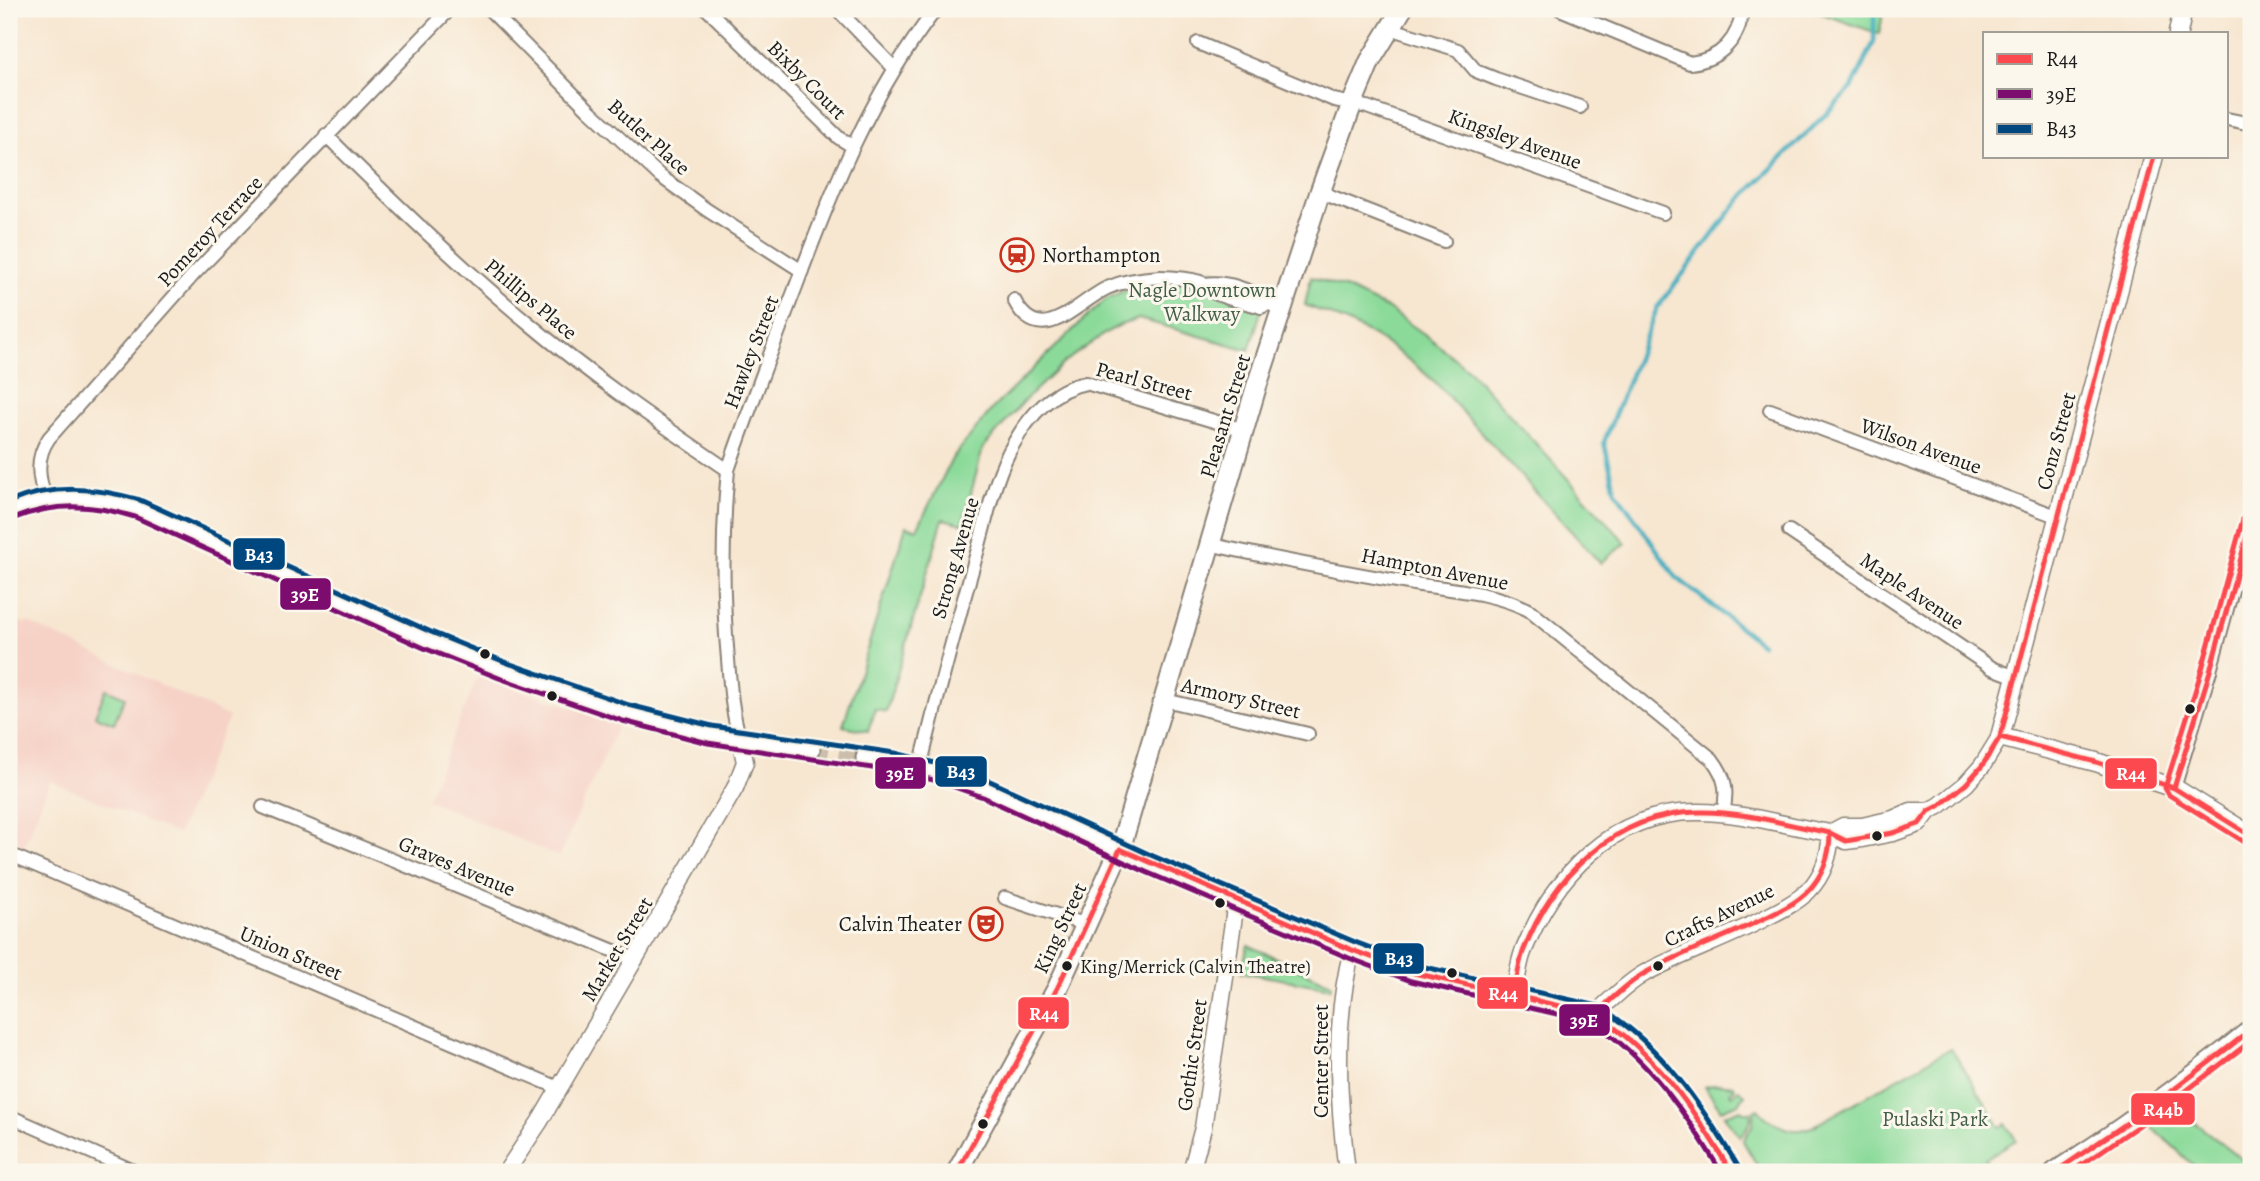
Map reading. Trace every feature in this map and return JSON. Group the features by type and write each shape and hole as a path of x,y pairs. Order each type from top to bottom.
{"main road":[{"name":"Pleasant Street","path":"1120,849 1244,430 1275,306 1370,61 1402,9"},
{"path":"2178,32 2183,9"},
{"name":"Conz Street","path":"2000,737 2153,158"},
{"path":"9,511 46,500 90,497 134,506 428,640 502,670 648,720 710,735 810,749"},
{"path":"2000,737 2096,762 2174,788 2251,835"},
{"path":"866,758 920,767 986,789 1236,902 1414,973 1595,1014 1609,1021 1628,1037 1668,1080 1701,1124 1731,1172"},
{"name":"King Street","path":"957,1172 1058,987 1120,849"},
{"path":"2055,1172 2099,1145 2251,1030"}],"street":[{"name":"Pomeroy Terrace","path":"46,500 38,471 43,449 49,438 194,274 450,9"},
{"name":"Butler Place","path":"489,9 589,110 660,176 802,271"},
{"name":"Bixby Court","path":"707,9 839,138 852,146"},
{"path":"837,9 894,68"},
{"name":"Hawley Street","path":"740,739 734,719 723,604 728,470 831,194 852,146 894,68 936,9"},
{"path":"1560,9 1690,63 1702,62 1723,51 1738,31 1742,9"},
{"path":"1389,28 1458,50 1476,71 1580,107"},
{"name":"Kingsley Avenue","path":"1198,43 1334,100 1458,138 1663,213"},
{"path":"2228,119 2251,124"},
{"name":"Phillips Place","path":"326,135 440,246 525,321 582,367 728,470"},
{"path":"1321,192 1444,241"},
{"path":"1014,300 1028,317 1044,323 1065,317 1107,289 1130,281 1169,278 1206,284 1214,293 1261,307 1275,306"},
{"name":"Pearl Street","path":"1073,385 1095,384 1244,430"},
{"name":"Strong Avenue","path":"920,767 945,665 1002,468 1015,441 1031,419 1045,404 1073,385"},
{"name":"Wilson Avenue","path":"1770,410 2059,517"},
{"path":"2174,788 2210,671 2251,521"},
{"name":"Maple Avenue","path":"1789,531 1993,668 2016,677"},
{"name":"Hampton Avenue","path":"1209,544 1360,575 1461,590 1496,598 1529,610 1712,759 1725,780 1723,813"},
{"name":"Armory Street","path":"1165,700 1308,734"},
{"path":"1514,994 1522,953 1562,883 1604,840 1630,824 1682,812 1723,813 1830,833 1846,841 1894,833 1919,824 1929,811 1966,784 1982,766 2000,737"},
{"name":"Market Street","path":"506,1172 636,960 735,788 745,762 740,739"},
{"name":"Graves Avenue","path":"263,807 636,960"},
{"name":"Crafts Avenue","path":"1595,1014 1646,973 1751,926 1801,897 1822,871 1831,847 1830,833"},
{"name":"Union Street","path":"9,854 559,1088"},
{"path":"1005,898 1087,925"},
{"name":"Gothic Street","path":"1191,1172 1203,1128 1236,902"},
{"name":"Center Street","path":"1347,1172 1340,1121 1338,1059 1343,985 1352,950"},
{"path":"9,1116 136,1172"}],"shaded area":[{"path":"9,615 229,717 178,834 50,781 24,846 9,840"},
{"path":"478,676 619,723 559,857 427,799"}],"green space":[{"path":"1809,9 1884,9 1879,34"},
{"name":"Nagle Downtown Walkway","path":"1194,266 1268,289 1249,350 1139,319 1107,332 1066,361 1026,399 983,448 963,524 943,519 886,712 875,709 868,731 843,726 906,526 917,529 953,457 993,408 1106,299 1156,276"},
{"name":"Nagle Downtown Walkway","path":"1311,277 1345,288 1387,308 1471,372 1626,543 1600,563 1436,383 1375,337 1343,320 1305,305"},
{"path":"106,689 125,697 114,723 95,716"},
{"path":"1248,945 1331,984 1331,988 1241,972"},
{"name":"Pulaski Park","path":"1951,1048 2000,1127 2006,1124 2016,1140 1985,1159 1992,1172 1916,1172 1912,1167 1902,1172 1761,1172 1743,1141 1752,1126 1754,1111 1758,1109 1769,1120 1785,1128 1797,1130 1812,1127"},
{"path":"1718,1084 1734,1086 1730,1092 1732,1095 1739,1089 1745,1095 1739,1103 1721,1110 1705,1087"},
{"path":"1741,1109 1743,1112 1751,1112 1748,1126 1740,1137 1724,1115"},
{"path":"2177,1109 2251,1166 2251,1172 2201,1172 2152,1127"}],"waterway":[{"path":"1761,644 1676,577 1615,490 1604,442 1657,308 1737,203 1852,88 1874,42 1874,9"}],"tunnel":[{"path":"810,749 866,758"}],"transit line":[{"name":"R44","path":"1514,994 1523,952 1535,924 1551,899 1569,875 1590,854 1614,837 1640,824 1668,815 1715,812 1830,833 1846,841 1893,833 1919,824 1929,811 1966,784 1982,766 2000,737 2153,158"},
{"name":"B43","path":"9,502 42,492 74,489 107,492 140,500 431,632 505,662 629,705 712,726 895,753 939,764 990,781 1153,856 1355,942 1416,965 1598,1006 1621,1021 1661,1058 1695,1100 1739,1168"},
{"name":"39E","path":"12,519 58,507 104,509 135,517 424,648 499,678 623,721 708,743 934,780 983,797 1146,872 1349,958 1411,981 1592,1022 1613,1037 1649,1071 1695,1130 1721,1172"},
{"name":"R44b","path":"2243,519 2202,669 2165,788 2169,795 2246,843"},
{"name":"R44","path":"2174,788 2210,671 2251,521"},
{"name":"R44","path":"2000,737 2096,762 2174,788 2251,836"},
{"name":"R44","path":"1595,1014 1645,973 1798,900 1813,886 1821,872 1829,849 1830,833"},
{"name":"R44","path":"1120,849 1352,950 1414,973 1595,1014 1617,1029 1655,1065 1688,1105 1731,1172"},
{"name":"R44","path":"957,1172 1058,987 1120,849"},
{"name":"R44","path":"2055,1172 2155,1104 2251,1030"},
{"name":"R44b","path":"2071,1172 2160,1111 2251,1041"}],"place":[{"name":"Northampton","path":"1017,255"},
{"name":"Calvin Theater","path":"986,924"},
{"name":"King/Merrick (Calvin Theatre)","path":"1067,966"}]}
